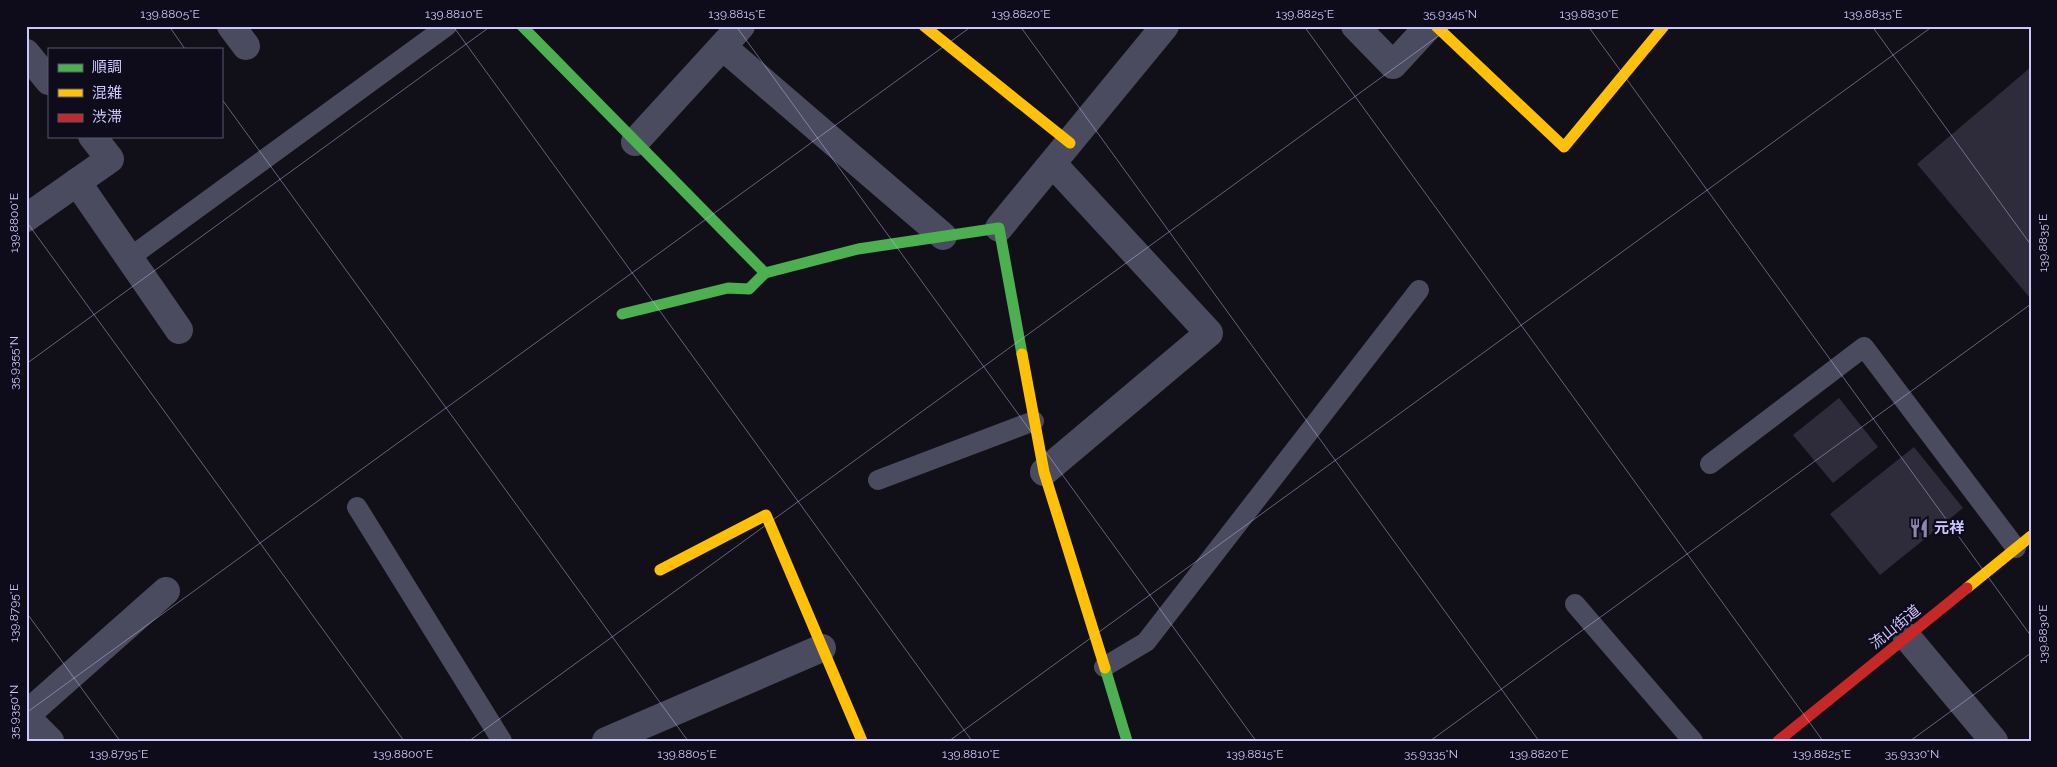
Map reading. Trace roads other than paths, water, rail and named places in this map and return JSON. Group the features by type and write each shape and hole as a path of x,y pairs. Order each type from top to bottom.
{"street":[{"path":"522,26 765,273"},
{"path":"924,26 1062,154 1209,333 1044,472"},
{"path":"622,314 728,288 748,289 765,273 858,249 999,228 1062,154 1165,26"},
{"path":"1355,26 1393,65 1429,26"},
{"path":"1436,26 1564,147 1664,26"},
{"path":"635,142 732,33 943,236"},
{"path":"26,53 48,81"},
{"path":"26,218 110,159 94,138"},
{"path":"77,182 179,330"},
{"path":"999,228 1044,472 1127,741"},
{"path":"660,570 766,515 862,741"},
{"name":"流山街道","path":"1778,741 2024,542"},
{"path":"50,741 26,716 166,591"},
{"path":"1906,637 1994,741"},
{"path":"606,741 822,648"}],"lane":[{"path":"129,258 447,26"},
{"path":"1104,667 1146,642 1419,290"},
{"path":"1710,464 1864,347 2024,542"},
{"path":"878,480 1034,421"},
{"path":"357,507 502,741"},
{"path":"1575,604 1693,741"}],"place":[{"name":"元祥","path":"1919,528"}]}
